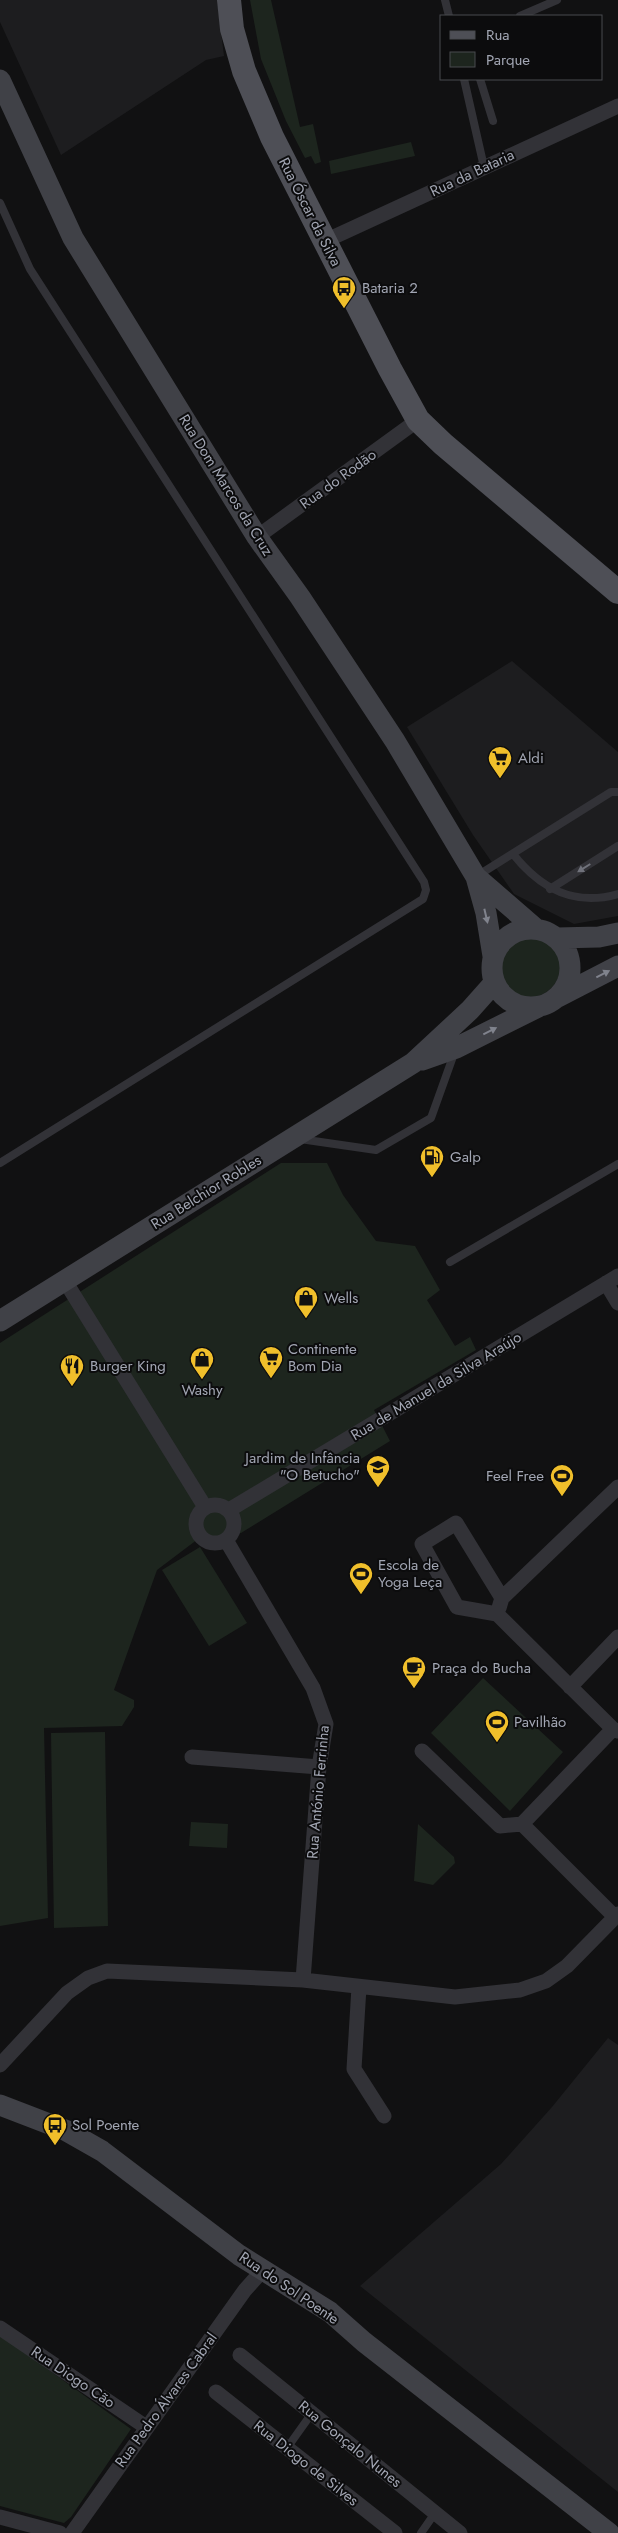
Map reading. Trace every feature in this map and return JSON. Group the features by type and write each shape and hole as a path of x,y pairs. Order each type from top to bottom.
{"main road":[{"name":"Rua Óscar da Silva","path":"229,0 232,29 244,71 272,137 390,369 418,420 443,444 618,592"}],"street":[{"name":"Rua Dom Marcos da Cruz","path":"0,80 73,238 257,537 300,597 395,741 476,877 486,913 493,956"},
{"name":"Rua da Bataria","path":"325,241 618,106"},
{"name":"Rua do Rodão","path":"257,537 418,420"},
{"name":"Rua Dom Marcos da Cruz","path":"476,877 536,929"},
{"path":"618,933 599,937 557,938 536,929 525,929 505,938 493,956 491,969 494,982 501,994 511,1003 524,1007 538,1007 618,966"},
{"path":"557,938 569,957 570,967 564,988 557,997"},
{"name":"Rua Belchior Robles","path":"0,1321 413,1063 470,1010 494,982"},
{"name":"Rua Belchior Robles","path":"413,1063 456,1048 538,1007"},
{"path":"612,1280 618,1304"},
{"name":"Rua de Manuel da Silva Araújo","path":"229,1510 612,1280"},
{"path":"65,1281 205,1507"},
{"path":"497,1614 502,1598 618,1487"},
{"path":"217,1504 229,1510 234,1523 226,1540 208,1542 199,1534 196,1522 200,1511 205,1507 217,1504"},
{"path":"422,1751 500,1826 522,1824 615,1730 570,1688 497,1614 457,1607 422,1544 456,1523 502,1598"},
{"name":"Rua António Ferrinha","path":"226,1540 313,1688 326,1724 319,1767 303,1980"},
{"path":"570,1688 618,1638"},
{"path":"192,1758 319,1767"},
{"path":"0,2065 67,1993 88,1978 107,1971 303,1980 455,1997 520,1990 546,1981 567,1966 616,1915 522,1824"},
{"path":"359,1987 354,2069 384,2116"},
{"name":"Rua do Sol Poente","path":"0,2105 65,2130 102,2151 238,2255 330,2312 364,2342 609,2533"},
{"name":"Rua Pedro Álvares Cabral","path":"72,2533 245,2290 263,2270"},
{"name":"Rua Diogo Cão","path":"0,2328 146,2427"},
{"name":"Rua Gonçalo Nunes","path":"240,2355 460,2533"},
{"name":"Rua Diogo de Silves","path":"216,2392 395,2533"},
{"path":"0,2517 60,2533"}],"lane":[{"path":"444,0 449,15"},
{"path":"522,15 557,0"},
{"path":"464,80 484,167"},
{"path":"480,80 493,121"},
{"path":"0,203 30,269 413,866 426,890 423,899 0,1163"},
{"path":"476,877 612,792 618,792"},
{"path":"550,889 618,846"},
{"path":"513,854 526,871 550,889 579,897 606,897 618,894"},
{"path":"293,1138 376,1150 431,1118 456,1048"},
{"path":"450,1262 618,1164"},
{"path":"287,2448 312,2414"},
{"path":"421,2533 436,2513"}],"shaded area":[{"path":"0,0 217,0 224,56 206,60 61,155 0,22"},
{"path":"512,661 618,752 618,916 574,924 514,894 473,835 407,727"},
{"path":"608,2038 618,2045 618,2492 360,2286 501,2164 552,2107"}],"green space":[{"path":"250,0 271,0 300,127 313,124 321,162 315,164 311,156 305,158 286,121 261,59"},
{"path":"411,142 415,156 331,174 329,161"},
{"path":"524,937 536,937 547,942 555,950 560,961 558,979 547,992 536,997 524,997 513,992 505,984 500,973 500,961 505,950 513,942"},
{"path":"281,1163 327,1163 343,1195 376,1241 415,1246 440,1290 427,1300 455,1346 470,1337 476,1350 374,1410 390,1441 241,1533 198,1539 157,1570 114,1690 134,1700 134,1707 122,1726 44,1728 48,1918 0,1926 0,1343"},
{"path":"200,1547 247,1623 209,1646 162,1570"},
{"name":"Pavilhão","path":"483,1678 563,1752 510,1811 431,1733"},
{"path":"105,1732 108,1926 54,1928 51,1733"},
{"path":"191,1822 228,1824 227,1848 189,1846"},
{"path":"418,1824 454,1857 455,1863 433,1885 414,1881"},
{"path":"0,2335 131,2429 71,2517 64,2523 0,2506"}],"place":[{"name":"Bataria 2","path":"344,309"},
{"name":"Aldi","path":"500,779"},
{"name":"Galp","path":"432,1178"},
{"name":"Wells","path":"306,1319"},
{"name":"Continente Bom Dia","path":"271,1379"},
{"name":"Washy","path":"202,1380"},
{"name":"Burger King","path":"72,1387"},
{"name":"Jardim de Infância \"O Betucho\"","path":"378,1488"},
{"name":"Feel Free","path":"562,1497"},
{"name":"Escola de Yoga Leça","path":"361,1595"},
{"name":"Praça do Bucha","path":"414,1689"},
{"name":"Pavilhão","path":"497,1743"},
{"name":"Sol Poente","path":"55,2146"}]}
